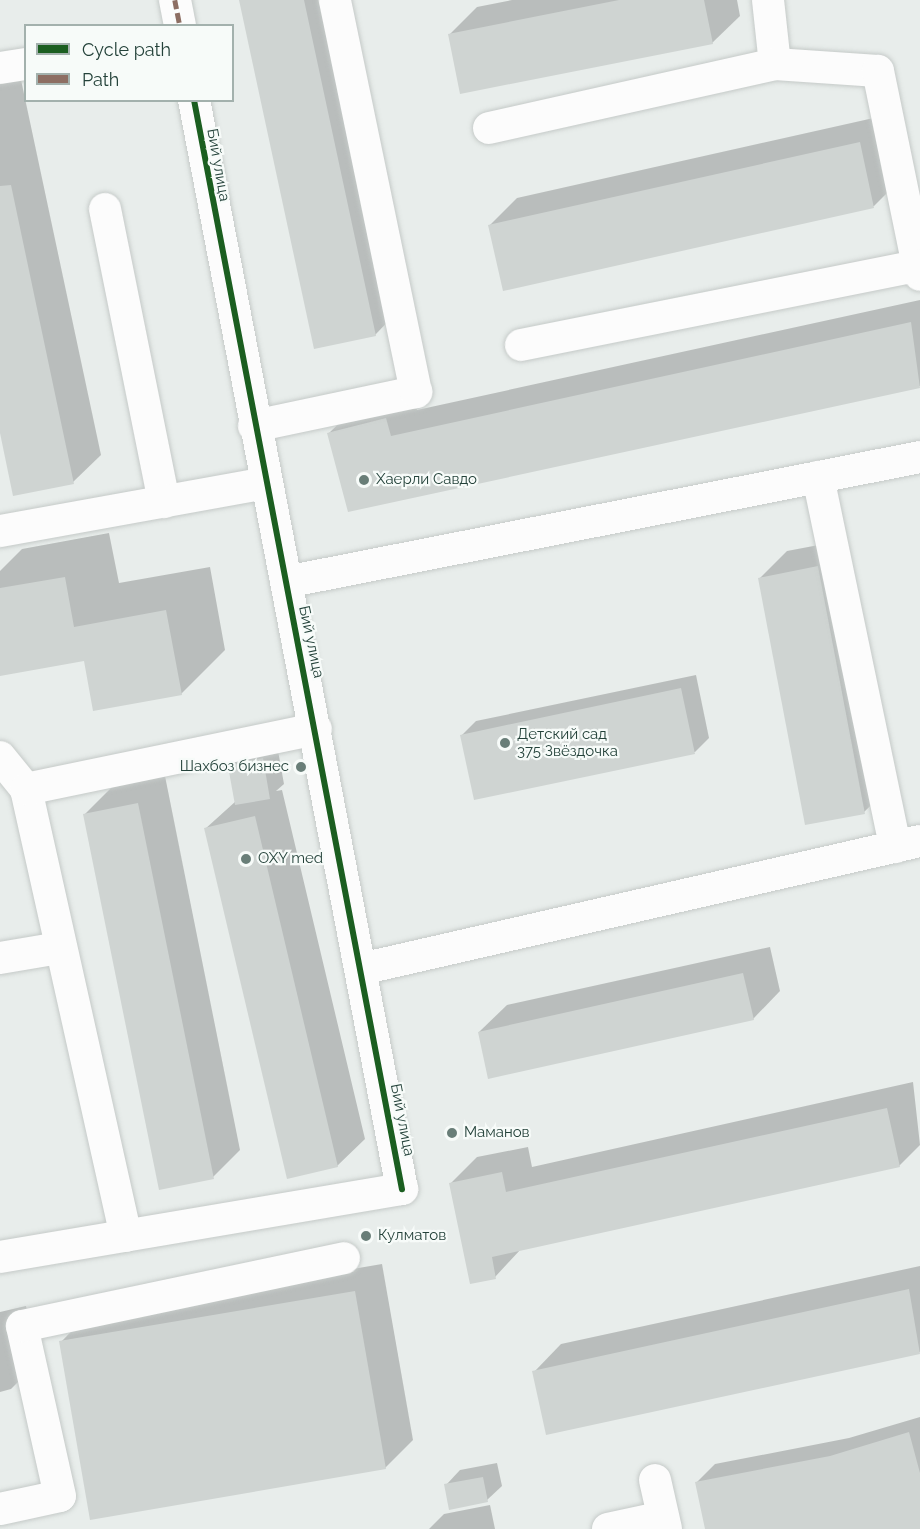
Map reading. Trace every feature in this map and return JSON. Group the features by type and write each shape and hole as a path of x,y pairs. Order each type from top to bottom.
{"street":[{"path":"175,0 180,24"},
{"path":"254,426 416,392 335,0"},
{"path":"768,0 775,64"},
{"path":"0,68 24,64"},
{"path":"489,128 775,64 878,71 919,269 520,345"},
{"name":"Бий улица","path":"126,1236 402,1189 316,729 254,426 194,102"},
{"path":"105,208 164,502"},
{"path":"286,582 920,457"},
{"path":"362,969 907,844 818,477"},
{"path":"0,531 266,483"},
{"path":"26,789 316,729"},
{"path":"0,757 26,789 59,948 126,1236 0,1257"},
{"path":"0,958 59,948"},
{"path":"0,1509 60,1496 22,1326 344,1258"},
{"path":"609,1529 664,1523 655,1480"}],"building":[{"path":"239,0 304,0 376,336 314,349"},
{"path":"619,0 704,0 713,44 460,94 448,34"},
{"path":"860,142 874,208 503,291 488,225"},
{"path":"11,185 74,484 13,496 0,433 0,186"},
{"path":"911,322 920,388 348,512 327,433 386,418 391,436"},
{"path":"818,566 865,814 805,825 758,578"},
{"path":"65,577 74,627 166,610 182,695 93,711 84,661 0,676 0,588"},
{"path":"681,688 695,754 474,800 460,735"},
{"path":"263,758 270,799 235,805 228,766"},
{"path":"138,803 214,1179 159,1190 83,814"},
{"path":"255,816 338,1167 287,1179 204,828"},
{"path":"743,973 754,1020 488,1079 478,1032"},
{"path":"887,1108 900,1167 492,1257 496,1279 470,1284 449,1183 502,1172 506,1192"},
{"path":"909,1289 920,1354 546,1435 532,1371"},
{"path":"355,1291 386,1469 90,1520 59,1341"},
{"path":"909,1432 920,1473 920,1529 705,1529 695,1482 830,1456"},
{"path":"483,1477 488,1502 449,1510 444,1484"}],"marked path":[{"path":"175,0 180,24"}],"cycle path":[{"path":"194,102 402,1189"}],"place":[{"name":"Хаерли Савдо","path":"364,480"},
{"name":"Детский сад 375 Звёздочка","path":"505,743"},
{"name":"Шахбоз бизнес","path":"301,767"},
{"name":"OXY med","path":"246,859"},
{"name":"Маманов","path":"452,1133"},
{"name":"Кулматов","path":"366,1236"}]}
